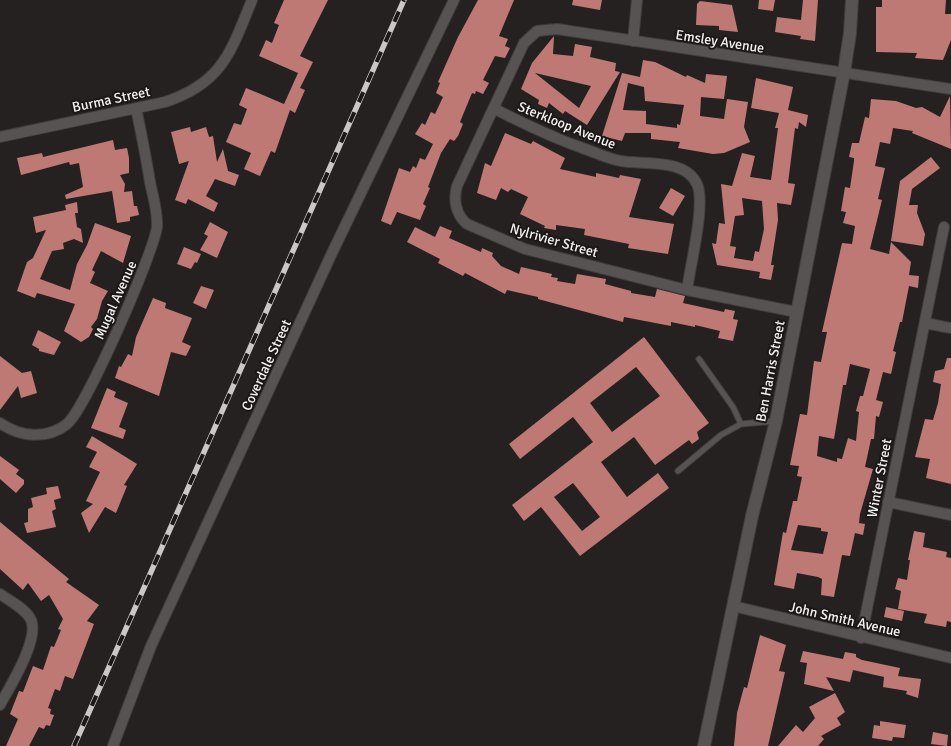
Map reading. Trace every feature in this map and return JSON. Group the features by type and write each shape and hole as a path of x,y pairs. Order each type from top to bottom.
{"street":[{"name":"Burma Street","path":"0,137 136,108 187,95 210,79 228,56 252,0"},
{"name":"Coverdale Street","path":"113,746 151,646 332,253 454,0"},
{"path":"633,41 636,0"},
{"name":"Ben Harris Street","path":"704,746 732,606 776,421 844,72 850,33 852,0"},
{"name":"Nylrivier Street","path":"633,41 557,29 537,31 524,43 457,186 457,211 461,219 467,224 525,249 687,290 796,312"},
{"name":"Emsley Avenue","path":"633,41 720,56 844,72 951,89"},
{"name":"Mugal Avenue","path":"0,423 14,432 39,435 60,429 68,423 84,400 144,270 155,237 157,216 136,108"},
{"name":"Sterkloop Avenue","path":"494,109 520,122 604,156 626,162 677,168 693,178 698,185 700,203 687,290"},
{"name":"Winter Street","path":"861,638 944,227"},
{"path":"925,323 951,328"},
{"path":"888,502 951,515"},
{"path":"0,594 30,617 32,622 31,640 0,705"},
{"name":"John Smith Avenue","path":"732,606 951,658"}],"lane":[{"path":"699,359 742,424"},
{"path":"678,471 721,434 742,424 776,421"}],"building":[{"path":"284,0 328,0 300,56 313,62 300,88 305,90 295,113 290,110 275,153 271,151 260,176 244,169 251,153 226,142 234,123 241,125 247,109 239,105 246,88 284,104 298,73 259,56 266,40 272,43 279,25 274,23"},
{"path":"478,0 514,0 499,36 508,39 505,46 510,48 505,58 495,56 483,80 489,83 483,94 476,91 475,94 472,93 460,122 463,124 458,136 454,141 450,139 441,153 428,187 430,188 423,204 426,206 420,220 397,212 391,225 381,221 399,168 410,172 413,166 416,168 420,158 425,160 433,144 415,134 422,123 425,125 431,112 435,114 443,97 436,93 440,83 438,82 458,37"},
{"path":"573,0 602,0 600,10 572,5"},
{"path":"759,0 775,0 773,11 758,9"},
{"path":"803,0 818,0 815,41 800,39 801,36 775,32 777,17 801,20"},
{"path":"882,0 946,0 945,14 951,14 951,40 943,60 915,58 917,53 876,52 876,7 882,7"},
{"path":"700,1 732,5 738,32 719,30 719,26 696,25 697,4"},
{"path":"554,36 553,54 573,56 575,44 592,47 590,57 616,63 615,71 620,72 587,125 565,111 563,114 549,103 547,108 538,104 539,100 521,89 532,63","holes":["535,73 591,86 579,108"]},
{"path":"643,60 655,62 686,77 687,75 705,83 706,74 727,76 724,99 701,97 700,116 724,119 727,99 748,102 744,127 750,142 724,153 713,154 678,148 680,142 651,139 651,133 625,133 622,141 602,136 622,73 640,77","holes":["628,83 644,87 645,101 684,105 680,125 677,124 677,128 646,124 646,111 623,110"]},
{"path":"756,78 793,87 788,110 808,115 806,127 799,122 798,129 795,128 788,183 795,184 791,205 777,203 778,220 771,265 774,265 771,280 759,278 760,272 717,265 712,243 716,244 719,223 725,224 721,184 732,186 742,153 755,156 750,177 771,180 778,128 775,128 779,113 751,108","holes":["742,198 762,201 764,229 759,252 755,251 753,261 734,258 736,247 730,246 735,216 744,215"]},
{"path":"950,96 951,149 912,133 913,131 893,128 890,144 880,142 875,166 885,168 878,199 882,200 870,249 889,254 891,242 911,262 909,275 919,276 918,288 909,286 902,322 900,322 893,351 896,352 891,374 883,372 876,400 883,402 879,417 876,416 874,439 871,439 865,467 873,469 860,514 859,523 865,524 863,535 855,533 850,556 842,555 834,597 821,595 822,579 818,577 797,573 794,589 774,585 783,532 786,533 793,501 797,501 802,477 797,476 799,466 790,465 800,414 807,415 814,361 821,362 827,332 822,332 842,243 852,244 855,226 843,223 846,212 841,211 845,187 850,188 854,161 854,158 849,157 852,143 859,143 865,117 869,118 871,99 896,101 916,108 922,107 940,117","holes":["850,364 870,369 863,396 860,396 856,411 859,412 856,441 848,438 842,459 837,458 837,462 817,456 819,436 834,439 843,385 846,385","798,525 821,528 821,531 828,532 823,554 791,550"]},
{"path":"190,127 191,132 206,127 209,137 213,136 217,162 223,149 228,171 239,175 235,186 215,179 206,196 218,203 214,212 188,199 186,204 175,200 189,161 179,164 171,132"},
{"path":"505,133 531,144 533,141 565,158 560,169 596,177 596,173 619,178 620,175 641,179 629,217 674,224 668,254 628,248 629,244 584,235 585,229 556,225 556,230 544,228 545,226 520,214 528,197 511,189 508,192 501,188 496,200 477,193 485,163 491,166"},
{"path":"113,140 115,150 127,148 129,173 120,175 125,184 124,192 132,191 134,206 137,206 139,215 130,217 130,221 117,223 112,191 66,199 65,195 83,187 79,163 70,165 69,162 21,175 17,158 42,153 43,157"},
{"path":"931,157 940,168 912,189 909,205 918,205 917,213 925,234 923,246 891,241 900,181"},
{"path":"671,188 685,196 673,216 659,208"},
{"path":"77,202 78,213 75,213 77,227 81,229 83,243 74,239 63,243 64,249 52,251 40,279 70,290 77,264 87,245 95,223 131,236 123,263 101,251 92,270 95,272 90,283 108,291 102,301 97,319 91,327 93,329 89,337 81,342 64,331 75,304 37,293 35,298 17,291 27,262 33,258 46,230 36,233 33,217 66,210 65,205"},
{"path":"210,222 228,232 217,258 200,250 208,236 204,234"},
{"path":"440,226 452,231 449,238 481,252 482,248 493,253 492,256 501,266 519,274 521,267 552,274 551,277 558,278 557,281 575,284 577,274 606,279 605,284 631,291 631,293 655,297 657,289 685,296 683,303 724,312 725,309 735,311 733,319 738,320 733,341 718,338 720,331 695,325 695,327 671,322 671,326 624,317 623,322 538,299 538,297 507,290 505,294 465,273 463,276 438,263 440,259 407,242 415,227 435,237"},
{"path":"184,247 201,254 197,263 195,262 191,269 177,264"},
{"path":"201,286 214,290 206,309 193,303"},
{"path":"153,298 166,303 165,308 192,318 182,342 191,346 186,356 171,352 159,396 115,378 119,366 121,367 128,354 132,356 136,337"},
{"path":"38,330 61,342 54,355 39,351 39,349 32,345"},
{"path":"644,337 709,423 697,432 699,439 692,444 689,440 655,465 634,437 601,462 627,497 658,473 669,488 580,556 541,507 524,521 512,505 593,442 573,417 520,459 509,444","holes":["636,367 660,396 612,432 590,403","573,483 600,517 582,531 554,497"]},
{"path":"0,356 22,373 31,371 37,393 21,398 18,386 0,410"},
{"path":"947,358 951,358 951,484 926,478 930,459 915,457 925,419 933,420 938,403 941,384 933,382 935,371 944,369"},
{"path":"107,388 116,392 114,397 128,403 119,427 126,430 123,439 91,428"},
{"path":"92,436 137,464 124,485 127,486 116,513 105,507 89,533 81,513 93,504 86,501 100,472 89,467 97,452 86,447"},
{"path":"0,456 19,470 16,474 24,480 24,484 16,493 0,479"},
{"path":"58,486 61,498 54,500 56,509 52,511 56,527 27,533 24,523 28,522 28,509 33,507 31,498 47,494 46,488"},
{"path":"0,522 69,579 66,582 99,605 87,621 94,624 73,679 65,676 60,691 55,689 48,708 51,709 50,714 54,715 50,726 46,725 44,729 39,727 29,746 6,746 18,719 10,714 19,691 23,692 33,666 43,670 51,646 54,647 61,630 58,629 63,619 49,595 41,601 28,583 23,590 0,569"},
{"path":"914,531 925,533 923,547 947,552 946,557 951,558 951,622 947,621 946,627 924,623 927,614 898,609 901,591 895,589 898,578 907,580 910,560 908,560"},
{"path":"886,607 904,611 902,621 884,617"},
{"path":"760,635 786,645 779,671 785,672 768,746 734,746 737,713 744,687 747,688"},
{"path":"803,651 843,659 845,652 856,654 856,657 862,660 900,668 898,676 921,679 918,698 906,694 907,691 883,687 884,677 853,670 850,682 826,677 834,691 804,684 807,663 800,662"},
{"path":"835,693 845,712 837,718 841,725 821,736 824,739 818,746 778,746 796,725 803,732 815,718 809,707"},
{"path":"880,721 906,725 904,738 893,737 892,741 872,738 874,725 880,726"},
{"path":"933,732 948,735 947,746 931,744"}],"railway":[{"path":"74,746 404,0"}]}
